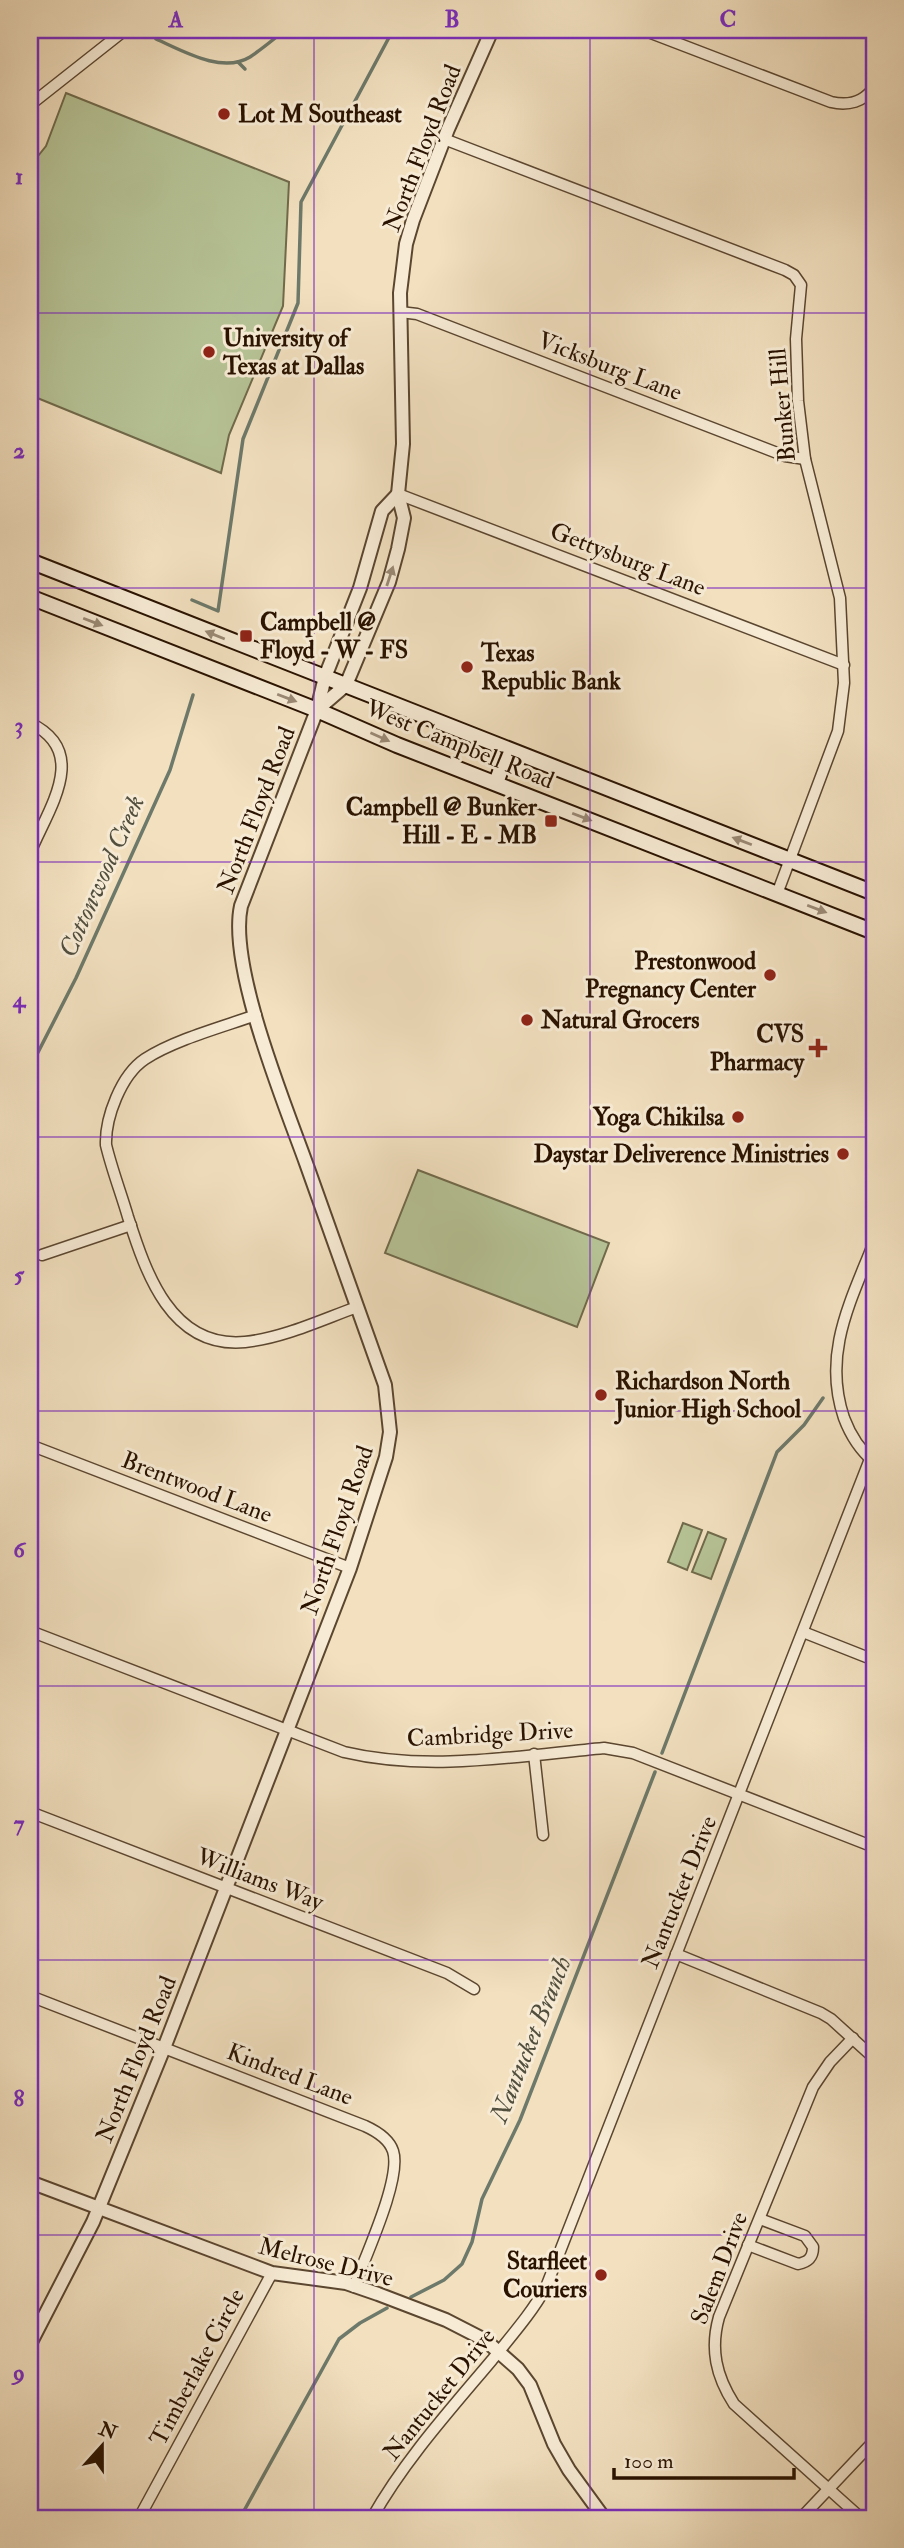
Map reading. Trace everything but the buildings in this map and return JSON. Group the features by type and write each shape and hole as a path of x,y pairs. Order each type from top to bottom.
{"main road":[{"name":"West Campbell Road","path":"30,561 874,893"},
{"name":"West Campbell Road","path":"30,597 317,710 397,745 874,932"},
{"path":"496,783 508,750"}],"street":[{"path":"30,105 125,30"},
{"name":"North Floyd Road","path":"317,710 346,685 389,582 398,549 404,518 398,494 402,443 400,312 406,244 444,139 492,30"},
{"path":"643,30 831,102 857,102 867,96 874,87"},
{"name":"Bunker Hill","path":"444,139 794,275 802,288 796,339 797,386 806,459 838,584 842,616 843,702 838,731 777,894"},
{"name":"Vicksburg Lane","path":"400,312 417,314 785,456 806,459"},
{"name":"North Floyd Road","path":"30,2344 93,2222 164,2048 350,1568 386,1457 390,1432 385,1385 256,1015 242,962 238,918 317,710 325,677 360,588 382,511 398,494"},
{"name":"Gettysburg Lane","path":"398,494 844,665"},
{"path":"30,723 49,734 59,748 64,764 62,780 30,853"},
{"path":"256,1015 168,1048 144,1060 123,1086 105,1132 109,1157 143,1261 161,1299 190,1327 205,1335 242,1342 266,1339 358,1307"},
{"path":"42,1255 131,1225"},
{"name":"Nantucket Drive","path":"372,2518 386,2494 499,2351 522,2326 546,2287 741,1794 872,1461 847,1426 836,1390 835,1372 840,1332 874,1242"},
{"name":"Brentwood Lane","path":"30,1445 350,1568"},
{"name":"Cambridge Drive","path":"30,1631 344,1752 427,1763 604,1748 619,1750 741,1794 874,1847"},
{"path":"803,1632 874,1660"},
{"path":"534,1754 543,1835"},
{"name":"Williams Way","path":"30,1812 447,1973 474,1989"},
{"path":"676,1954 821,2013 874,2058"},
{"name":"Kindred Lane","path":"30,1996 365,2126 381,2135 392,2148 395,2162 392,2183 354,2287"},
{"name":"Salem Drive","path":"853,2038 830,2062 813,2087 715,2332 714,2354 722,2385 741,2413 860,2518"},
{"name":"Melrose Drive","path":"30,2182 272,2273 346,2283 446,2320 485,2340 499,2351 530,2385 554,2444 569,2470 604,2518"},
{"path":"748,2245 798,2264 811,2257 813,2247 805,2236 760,2219"},
{"name":"Timberlake Circle","path":"139,2518 272,2273"},
{"path":"801,2518 874,2441"}],"green space":[{"path":"66,93 289,182 283,306 229,435 221,473 30,395 30,166 46,146"},
{"path":"418,1170 609,1243 577,1327 385,1253"},
{"path":"683,1523 702,1530 687,1570 668,1562"},
{"path":"708,1532 726,1539 711,1579 692,1572"}],"waterway":[{"path":"156,39 203,59 227,63 250,57 285,30"},
{"name":"Cottonwood Creek","path":"192,600 218,611 243,439 298,303 301,202 393,30"},
{"path":"238,62 245,69"},
{"name":"Cottonwood Creek","path":"30,1068 76,978 170,770 193,695"},
{"name":"Nantucket Branch","path":"662,1753 777,1452 804,1425 823,1398"},
{"name":"Nantucket Branch","path":"411,2297 444,2280 462,2264 472,2242 482,2199 520,2120 655,1772"},
{"name":"Nantucket Branch","path":"240,2518 339,2339 387,2308"}],"place":[{"name":"Lot M Southeast","path":"224,114"},
{"name":"University of Texas at Dallas","path":"209,352"},
{"name":"Campbell @ Floyd - W - FS","path":"246,636"},
{"name":"Texas Republic Bank","path":"467,667"},
{"name":"Campbell @ Bunker Hill - E - MB","path":"551,821"},
{"name":"Prestonwood Pregnancy Center","path":"770,975"},
{"name":"Natural Grocers","path":"527,1020"},
{"name":"CVS Pharmacy","path":"818,1048"},
{"name":"Yoga Chikilsa","path":"738,1117"},
{"name":"Daystar Deliverence Ministries","path":"843,1154"},
{"name":"Richardson North Junior High School","path":"601,1395"},
{"name":"Starfleet Couriers","path":"601,2275"}]}
